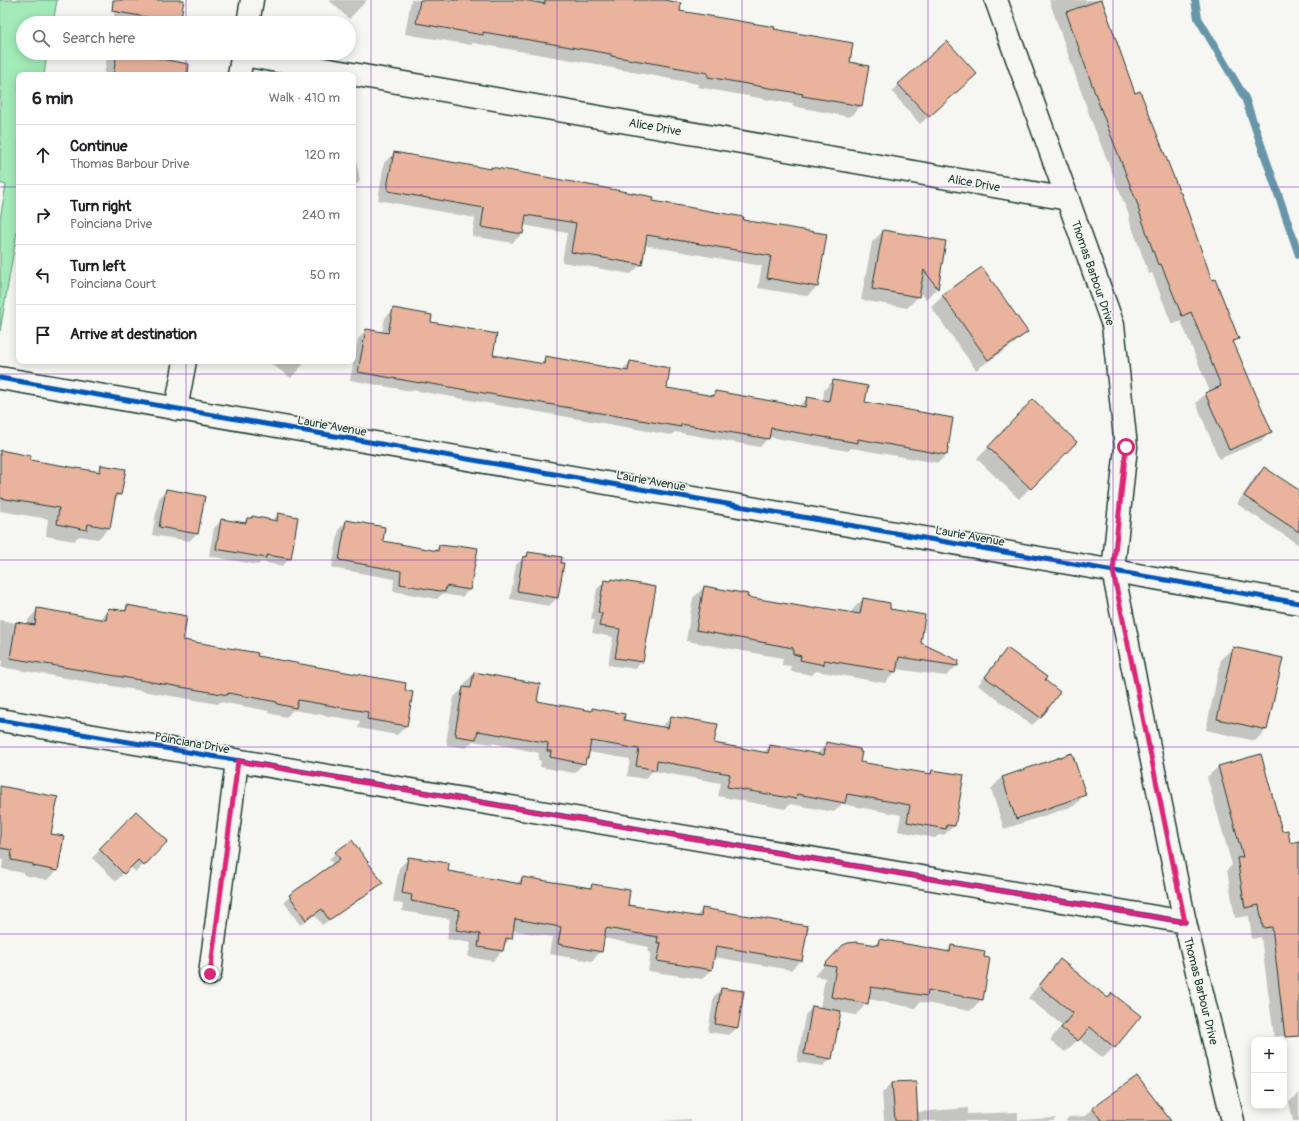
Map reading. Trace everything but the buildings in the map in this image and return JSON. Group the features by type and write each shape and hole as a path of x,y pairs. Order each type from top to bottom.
{"street":[{"path":"249,16 252,0"},
{"name":"Thomas Barbour Drive","path":"996,0 1113,325 1126,447 1113,571 1185,922 1233,1121"},
{"name":"Alice Drive","path":"242,61 308,72"},
{"name":"Alice Drive","path":"356,80 1068,199"},
{"path":"176,409 184,364"},
{"name":"Laurie Avenue","path":"0,378 1299,603"},
{"name":"Poinciana Drive","path":"0,720 1185,922"},
{"path":"210,974 238,761"}],"green space":[{"path":"0,0 57,0 54,16 16,16 16,60 46,60 44,72 16,72 16,238 0,331 0,219 6,185 0,183"}],"waterway":[{"path":"1195,0 1198,18 1245,98 1299,255"}],"cycle path":[{"path":"0,378 1299,603"},
{"path":"0,720 1185,922"}],"route":[{"path":"210,974 238,761 1185,922 1113,571 1126,447"}]}
